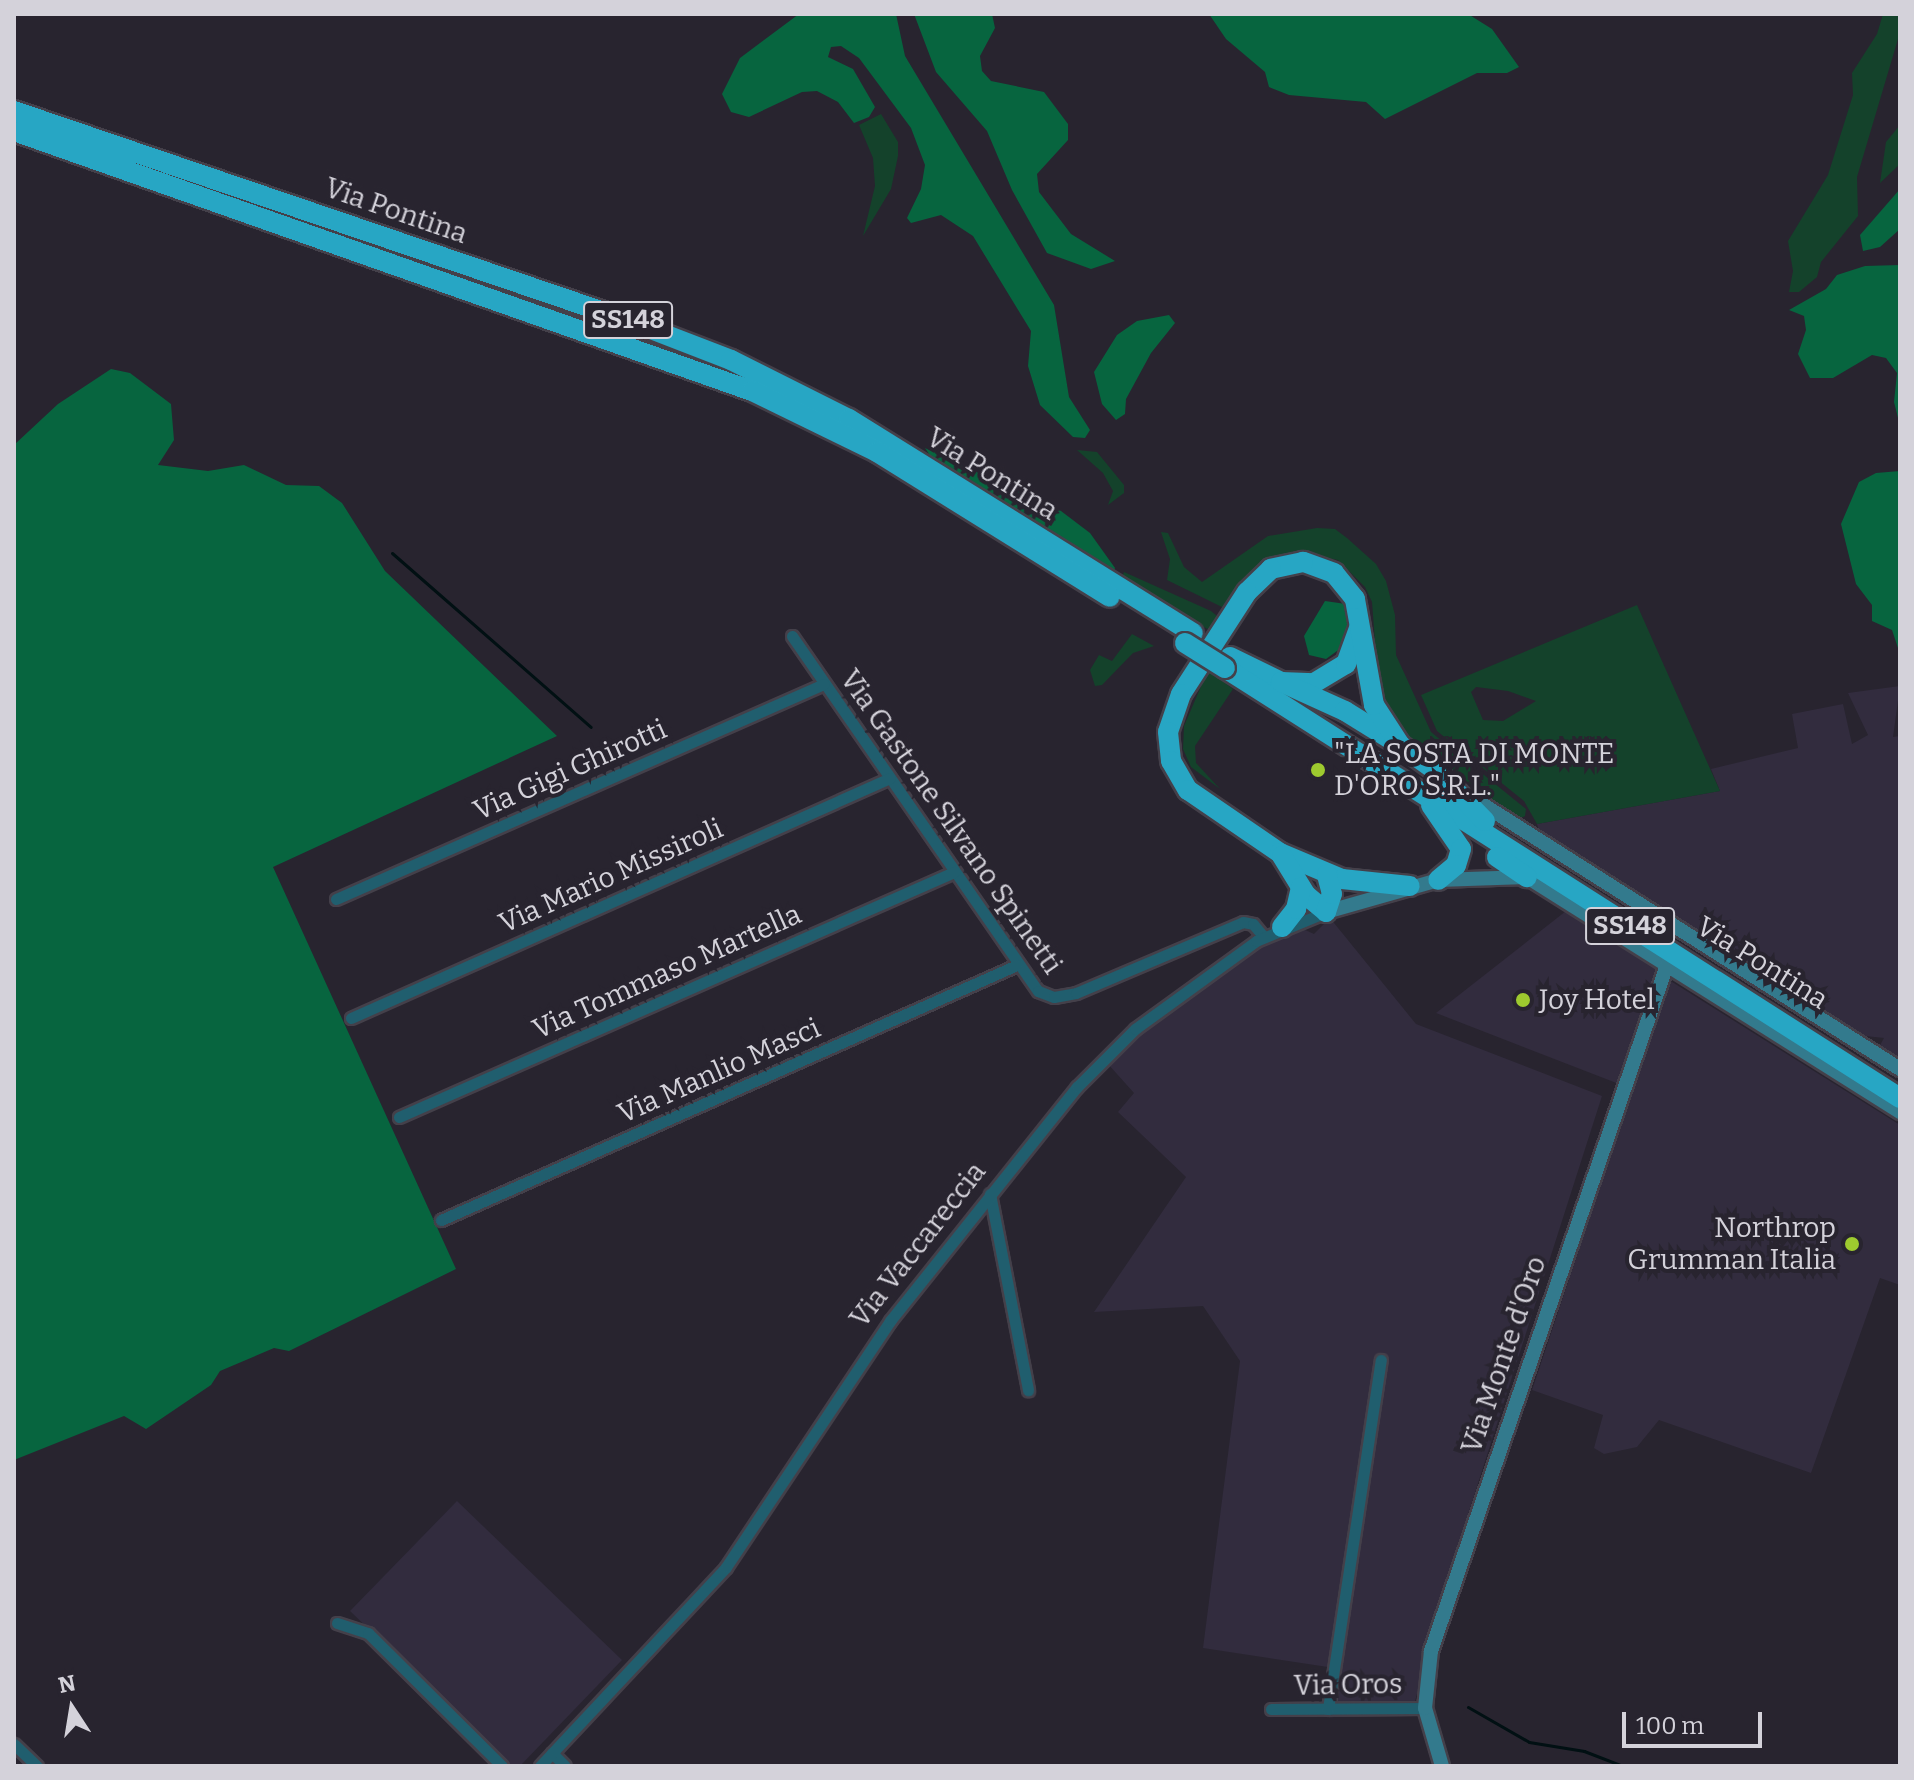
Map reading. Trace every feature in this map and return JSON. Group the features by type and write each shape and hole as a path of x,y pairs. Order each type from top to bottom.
{"highway":[{"name":"Via Pontina","path":"14,111 615,316 731,360 849,419 1189,638 1485,821 1849,1058"},
{"name":"Via Pontina","path":"14,131 752,391 877,452 1189,638"},
{"path":"1400,745 1374,705 1361,616 1345,584 1326,568 1297,562 1271,569 1247,592 1172,715 1169,750 1184,785 1280,853 1327,875 1410,886"},
{"path":"1281,682 1314,683 1341,669 1353,653 1361,616"},
{"name":"Via Pontina","path":"1227,662 1421,793 1849,1058"},
{"path":"1227,662 1345,711 1436,771 1485,821"},
{"path":"1421,793 1527,877"},
{"path":"1421,793 1460,847 1458,863 1438,880"},
{"path":"1280,853 1301,888 1326,912 1332,894 1327,875"},
{"path":"1282,927 1296,909 1301,888"},
{"path":"1849,1058 1900,1082"},
{"path":"1849,1058 1900,1098"}],"street":[{"name":"Via Gastone Silvano Spinetti","path":"792,636 1017,965 1038,991 1062,997 1241,923 1252,923 1263,936"},
{"name":"Via Gigi Ghirotti","path":"336,899 824,684"},
{"name":"Via Pontina","path":"1436,771 1900,1069"},
{"name":"Via Mario Missiroli","path":"351,1018 890,778"},
{"name":"Via Tommaso Martella","path":"399,1117 954,872"},
{"name":"Via Pontina","path":"1527,877 1900,1112"},
{"name":"Via Vaccareccia","path":"540,1766 726,1567 784,1488 878,1338 990,1194 1109,1052 1263,936 1282,927 1438,880 1527,877"},
{"name":"Via Manlio Masci","path":"441,1220 1017,965"},
{"name":"Via Monte d'Oro","path":"1442,1766 1425,1708 1425,1680 1434,1640 1667,965"},
{"path":"990,1194 1028,1390"},
{"path":"1328,1709 1381,1360"},
{"path":"337,1623 368,1633 502,1766"},
{"name":"Via Oros","path":"1271,1709 1425,1708"},
{"path":"14,1744 37,1766"},
{"path":"552,1753 565,1766"}],"shaded area":[{"path":"1900,686 1893,737 1900,736 1900,1059 1879,1047 1884,1038 1856,1035 1793,994 1785,980 1775,982 1539,830 1537,824 1720,791 1711,769 1798,748 1792,714 1843,704 1852,744 1868,735 1848,693"},
{"path":"1566,911 1659,967 1619,1084 1436,1013"},
{"path":"1330,918 1416,1024 1602,1096 1448,1577 1414,1705 1336,1705 1341,1669 1203,1648 1240,1361 1203,1306 1094,1312 1186,1177 1118,1112 1134,1093 1108,1064 1130,1042 1263,944 1303,929 1314,934"},
{"path":"1669,980 1900,1125 1900,1285 1880,1278 1811,1473 1659,1420 1637,1447 1604,1454 1594,1448 1603,1415 1532,1390"},
{"path":"457,1501 622,1660 520,1766 511,1766 350,1611"}],"green space":[{"path":"799,14 896,14 905,56 1054,305 1069,397 1090,430 1085,438 1073,437 1040,405 1028,366 1031,331 973,236 941,215 911,223 907,218 921,189 925,165 911,128 859,58 841,46 831,47 828,57 853,69 875,107 869,117 854,123 838,102 817,91 802,92 749,117 731,112 722,94 740,58"},
{"path":"914,14 992,14 995,28 980,56 982,71 991,81 1044,92 1068,124 1068,140 1037,174 1039,192 1071,234 1115,261 1091,269 1047,253 1012,190 987,131 936,72"},
{"path":"1209,14 1468,14 1492,29 1519,67 1507,73 1477,73 1385,119 1366,102 1289,95 1269,87 1265,72 1226,39"},
{"path":"1883,14 1900,14 1898,39 1857,177 1858,216 1821,262 1817,277 1799,292 1789,292 1793,271 1788,241 1828,175 1853,95 1852,73 1877,34"},
{"path":"881,114 898,142 898,156 891,189 863,236 875,186 873,158 859,125"},
{"path":"1900,125 1900,164 1880,183 1886,142"},
{"path":"1900,189 1900,229 1880,247 1863,251 1860,235"},
{"path":"1900,265 1900,426 1894,402 1897,373 1886,358 1872,355 1833,378 1810,378 1798,354 1806,330 1804,316 1789,310 1826,289 1837,275 1865,266"},
{"path":"1169,315 1175,323 1151,353 1126,399 1125,414 1116,420 1102,404 1094,372 1117,335 1137,321"},
{"path":"111,369 130,373 171,404 174,440 158,465 208,471 244,465 286,485 319,486 342,503 385,571 557,736 273,867 456,1269 289,1351 274,1348 220,1371 211,1385 146,1429 124,1416 14,1460 14,445 58,404"},
{"path":"925,448 1061,511 1090,533 1115,568 1113,575 931,457"},
{"path":"1077,450 1097,452 1124,485 1124,493 1108,505 1113,491 1103,473"},
{"path":"1900,471 1900,654 1892,630 1872,621 1872,605 1856,584 1841,524 1859,482 1876,473"},
{"path":"1317,528 1335,529 1347,538 1376,564 1386,581 1395,615 1396,655 1431,732 1526,809 1525,816 1519,819 1403,735 1379,695 1372,602 1365,587 1338,560 1301,553 1224,608 1167,580 1170,559 1161,532 1168,533 1184,567 1202,582 1268,536"},
{"path":"1124,572 1211,611 1217,616 1218,635 1121,580"},
{"path":"1325,601 1346,604 1352,616 1348,643 1326,659 1309,655 1304,636"},
{"path":"1637,605 1720,791 1537,824 1524,801 1437,731 1421,695","holes":["1476,687 1508,691 1536,701 1503,721 1483,720 1471,692"]},
{"path":"1132,634 1154,646 1133,653 1102,685 1095,686 1090,670 1099,655 1112,661"},
{"path":"1208,670 1233,689 1195,746 1196,763 1220,789 1191,767 1183,749 1184,726"}],"waterway":[{"path":"392,553 591,727"},
{"path":"1468,1707 1529,1742 1584,1751 1623,1766"}],"place":[{"name":"\"LA SOSTA DI MONTE D'ORO S.R.L.\"","path":"1318,770"},
{"name":"Joy Hotel","path":"1523,1000"},
{"name":"Northrop Grumman Italia","path":"1852,1244"}]}
